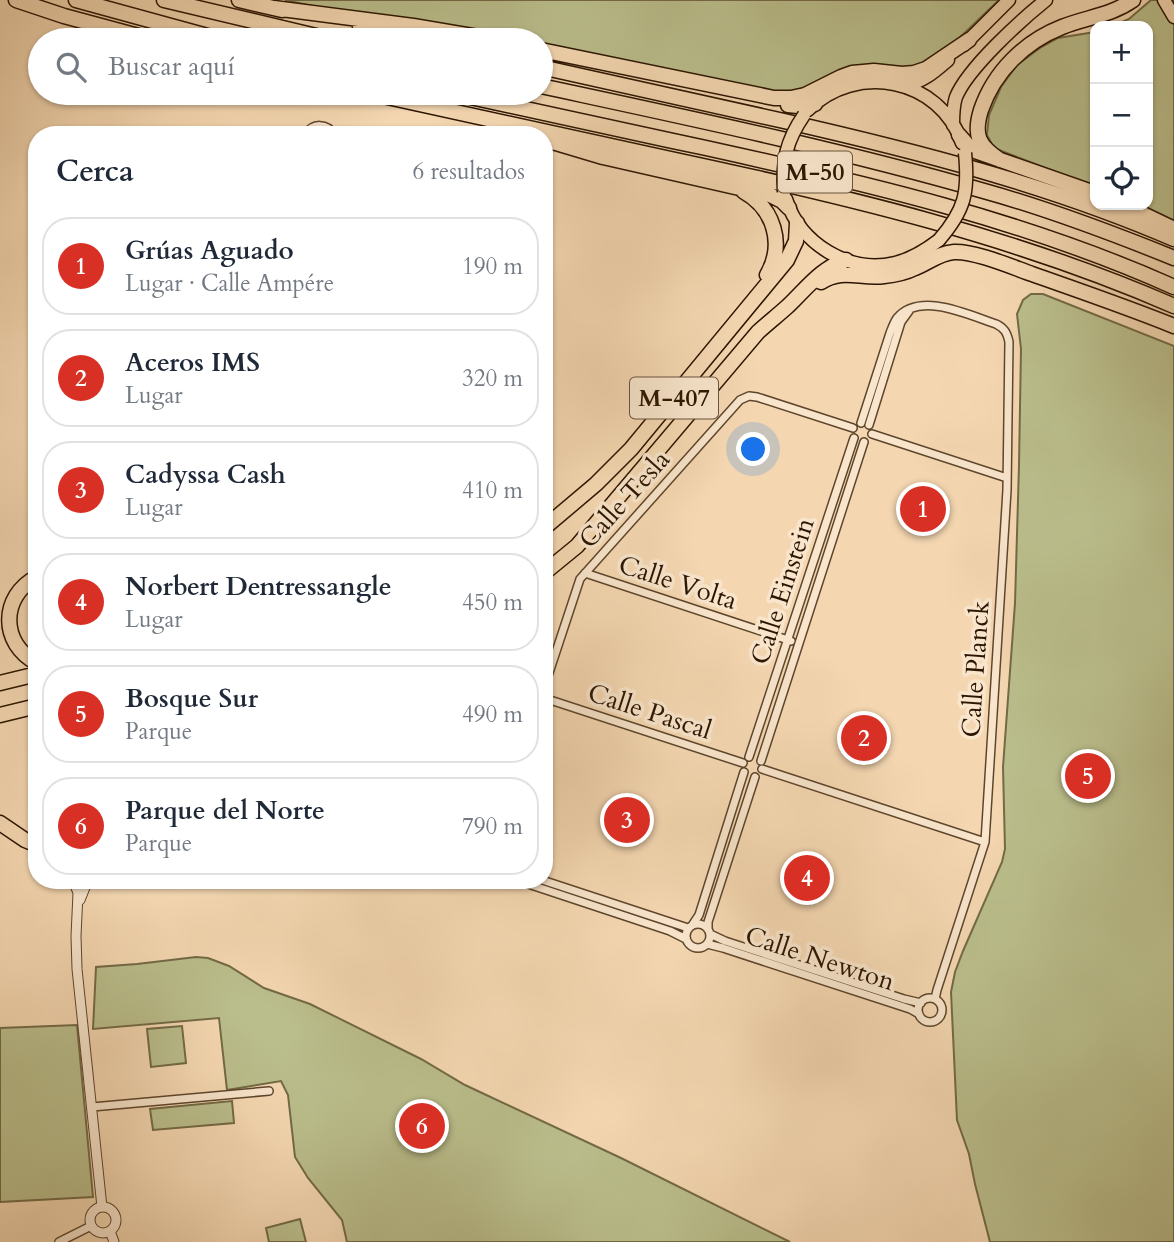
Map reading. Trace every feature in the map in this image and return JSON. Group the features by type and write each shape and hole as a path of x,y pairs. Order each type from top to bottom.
{"highway":[{"path":"16,0 108,28"},
{"path":"76,0 178,28"},
{"path":"164,0 282,28"},
{"path":"239,0 363,28"},
{"path":"904,86 921,81 935,71 1009,0"},
{"path":"1046,0 1000,41 962,85 956,99 956,130 965,153 968,176 962,206 953,223 935,243 908,259 887,264 860,264 846,260 832,255 815,243 797,223 784,192 786,149 795,127 809,109 829,94 866,82 904,86 923,95 940,108 956,130 972,150 1090,191"},
{"path":"1027,17 1055,0"},
{"path":"1000,160 986,151 978,133 986,96 1000,72 1022,49 1044,35 1063,26 1115,11 1133,0"},
{"path":"1164,0 1174,17"},
{"path":"274,8 425,28"},
{"path":"553,52 774,98 791,98 852,74 874,71 914,73 926,69 969,40"},
{"path":"553,70 881,143 1071,199 1174,239"},
{"path":"695,82 809,109"},
{"name":"M-50","path":"553,89 878,162 987,191 1174,258"},
{"path":"422,105 444,114 493,126"},
{"path":"424,105 520,126"},
{"name":"M-50","path":"507,105 883,188 1023,229 1133,268 1171,286"},
{"path":"553,133 866,203 980,235 1130,287 1174,306"},
{"path":"553,142 603,157 770,195 789,208"},
{"path":"986,172 1048,197 1115,230 1125,239"},
{"path":"739,188 755,198 765,209 776,236 773,265 747,309"},
{"path":"1134,210 1174,230"},
{"name":"M-407","path":"553,520 631,449 747,309 787,260 796,241 797,223"},
{"path":"980,235 1025,244 1171,286"},
{"path":"935,243 959,246 1174,326"},
{"path":"788,305 822,281 836,275 872,277 896,274 914,269 946,253 962,252 1006,264"},
{"name":"M-407","path":"553,565 577,545 758,332 817,277 846,260"},
{"name":"M-407","path":"553,514 589,490"},
{"path":"0,626 2,611 12,586 28,574"},
{"path":"28,582 11,602 8,620 15,645 28,658"},
{"path":"0,683 28,676"},
{"path":"0,693 28,686"},
{"path":"0,715 28,708"},
{"path":"0,823 28,842"}],"street":[{"name":"Calle Planck","path":"865,424 901,322 910,309 920,305 936,305 996,324 1007,333 1007,478 985,842 935,999"},
{"name":"Calle Tesla","path":"553,660 580,579 740,400 749,396 853,428"},
{"path":"858,423 865,424 870,427 872,434 868,441 858,442 854,438 853,428 858,423"},
{"path":"872,434 1007,478"},
{"name":"Calle Einstein","path":"746,760 854,438"},
{"name":"Calle Einstein","path":"762,765 798,643 864,442"},
{"name":"Calle Volta","path":"585,573 798,643"},
{"name":"Calle Pascal","path":"553,701 746,760"},
{"path":"686,939 686,933 699,915 746,760 755,757 762,765 985,842"},
{"path":"543,889 670,931 686,939 694,947 702,947 707,944 708,922 755,777 760,774 762,765"},
{"path":"744,772 755,777"},
{"path":"553,883 691,926 703,924 709,931"},
{"path":"77,889 76,947 102,1207"},
{"path":"78,905 84,889"},
{"name":"Calle Newton","path":"709,931 725,941 921,1003"},
{"name":"Calle Newton","path":"707,944 919,1014"},
{"path":"928,998 935,999 943,1008 943,1013 939,1020 927,1022 920,1018 921,1003 928,998"},
{"path":"92,1107 269,1091"},
{"path":"102,1207 109,1208 115,1215 116,1223 110,1231 103,1233 97,1232 91,1226 89,1217 97,1208 102,1207"},
{"path":"59,1242 91,1226"},
{"path":"110,1231 114,1242"}],"green space":[{"path":"285,0 999,0 953,44 929,61 908,68 783,93 553,47 553,28 442,28 345,13"},
{"path":"1151,0 1174,0 1174,223 1144,210 1153,210 1153,21 1124,21"},
{"path":"1090,33 1090,185 994,148 987,135 989,115 1001,87 1017,65 1058,38"},
{"path":"1031,294 1043,294 1174,346 1174,1242 990,1242 969,1154 957,1120 951,992 955,972 1002,862 1005,849 1003,767 1015,603 1019,465 1021,349 1017,314 1023,300"},
{"path":"208,958 229,966 264,988 310,1004 421,1059 465,1085 621,1158 790,1242 347,1242 342,1220 308,1178 295,1157 288,1095 281,1081 227,1090 219,1018 93,1029 96,967"},
{"path":"77,1025 93,1197 0,1202 0,1028"},
{"path":"182,1026 186,1063 151,1067 147,1029"},
{"path":"232,1101 234,1123 153,1130 150,1109"},
{"path":"300,1219 306,1242 269,1242 266,1228"}],"place":[{"name":"Grúas Aguado","path":"923,509"},
{"name":"Aceros IMS","path":"864,738"},
{"name":"Bosque Sur","path":"1088,776"},
{"name":"Cadyssa Cash","path":"627,820"},
{"name":"Norbert Dentressangle","path":"807,878"},
{"name":"Parque del Norte","path":"422,1126"}]}
